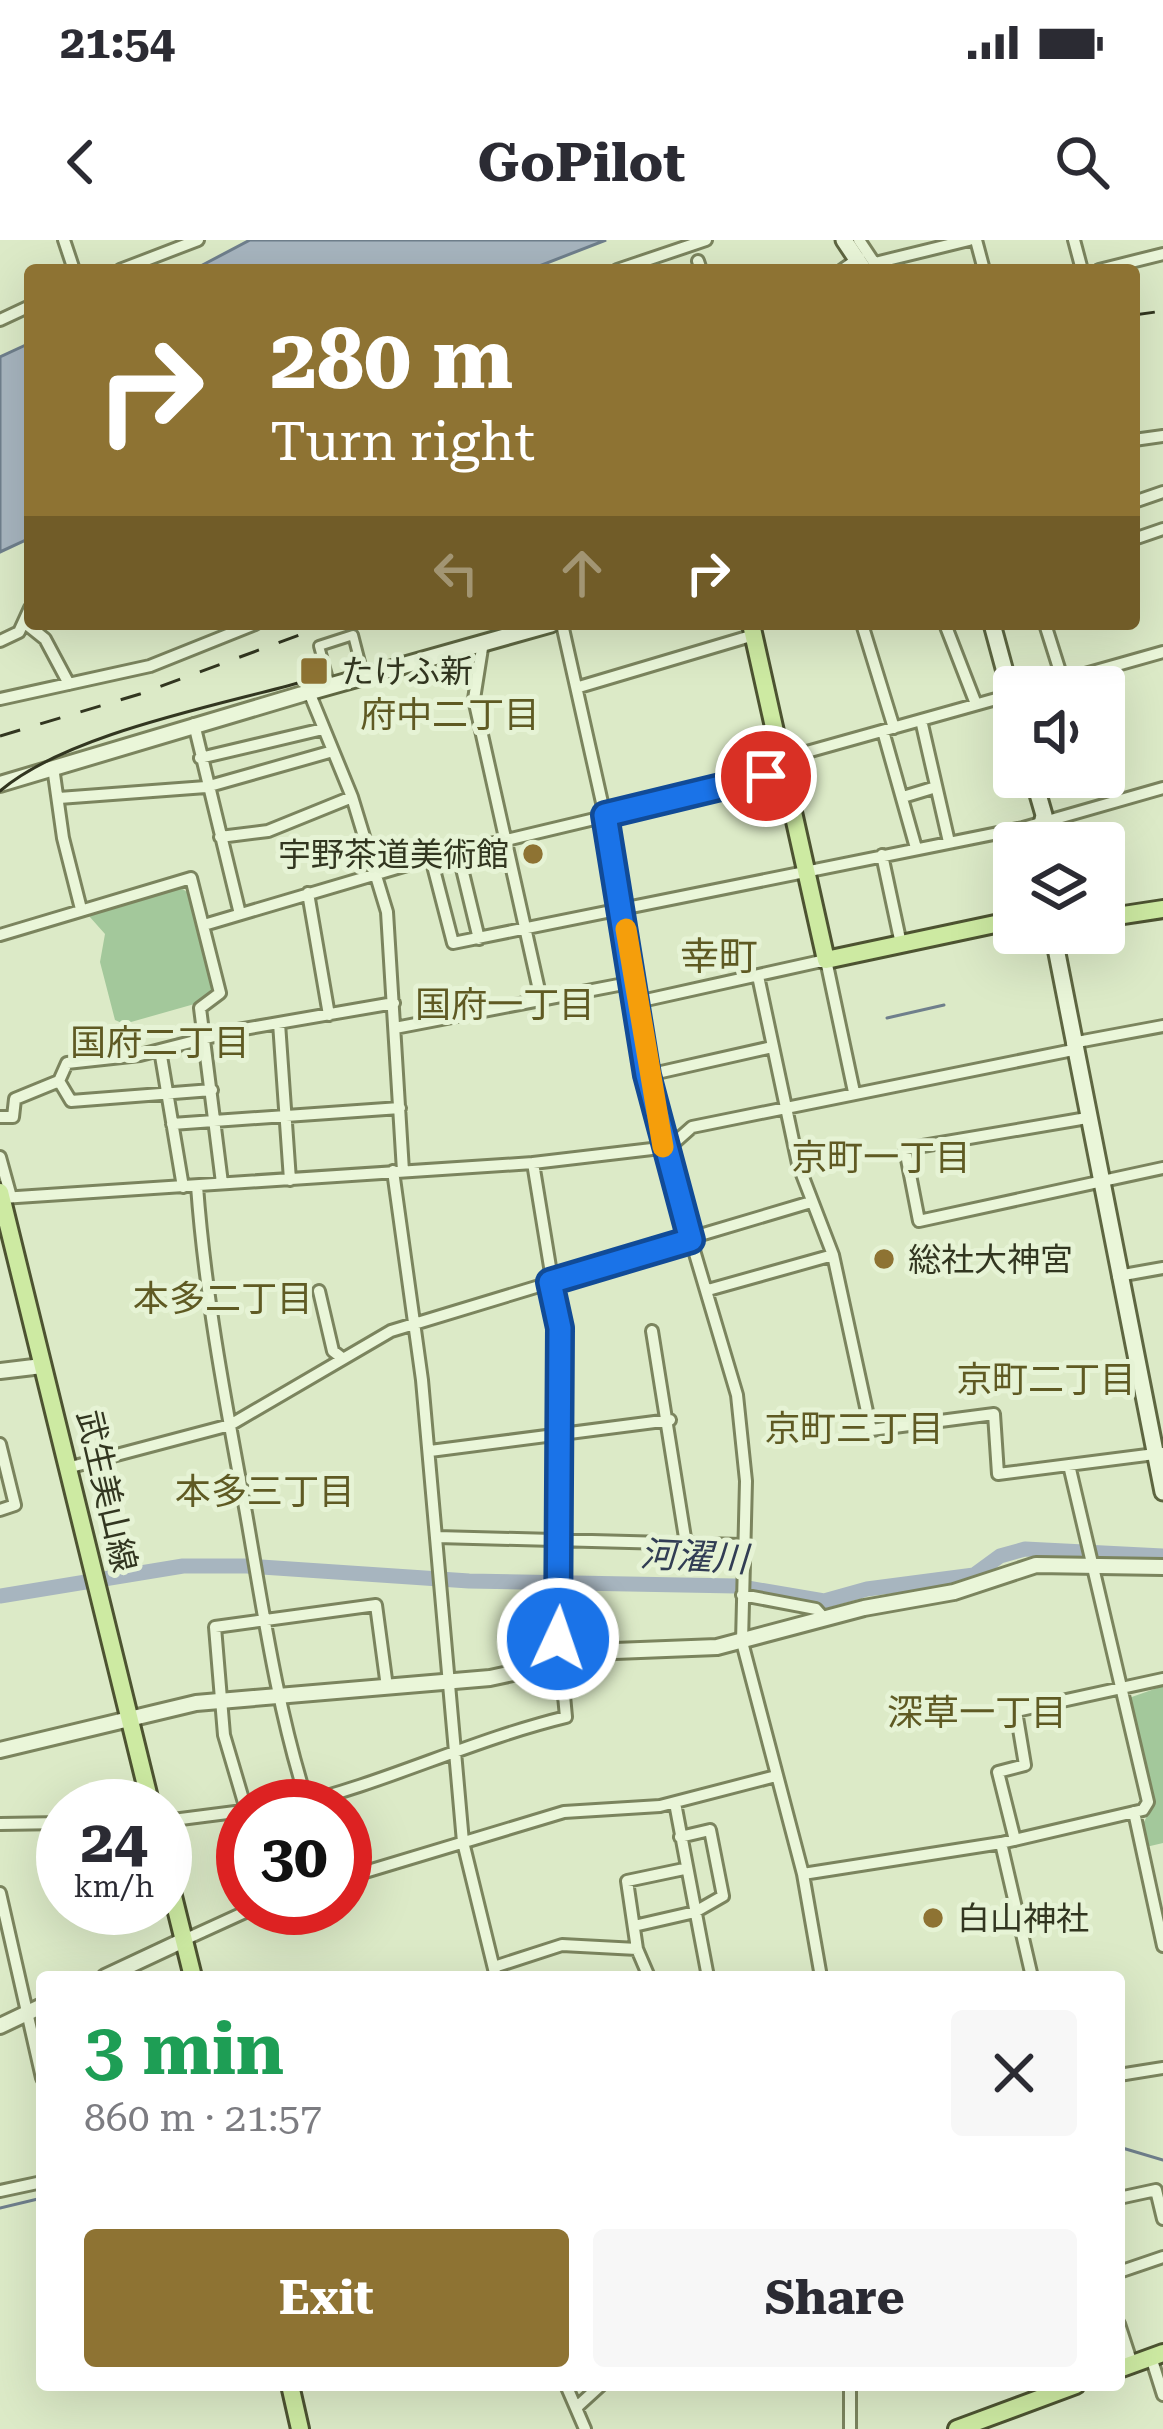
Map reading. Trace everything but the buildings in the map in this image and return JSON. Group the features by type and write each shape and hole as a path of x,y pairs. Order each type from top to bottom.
{"main road":[{"path":"309,692 528,630"},
{"path":"753,630 826,960 993,924"},
{"path":"994,630 1004,666"},
{"path":"1038,798 1043,821"},
{"path":"1125,915 1163,909"},
{"path":"1056,954 1163,1492"},
{"name":"武生美山線","path":"4,1196 144,1779"},
{"path":"183,1935 192,1971"},
{"path":"1126,2366 1157,2355"},
{"path":"291,2391 300,2429"},
{"path":"957,2429 1060,2391"}],"street":[{"path":"134,264 198,240"},
{"path":"634,264 706,240"},
{"path":"868,264 973,240"},
{"path":"1123,264 1163,254"},
{"path":"0,641 10,639 24,624"},
{"path":"34,630 45,639 69,684"},
{"path":"2,697 175,658 233,630"},
{"path":"564,630 623,909 647,1075 741,1423 746,1481 742,1642 803,1874 820,1971"},
{"path":"579,687 750,630"},
{"path":"863,630 916,848"},
{"path":"947,630 976,704"},
{"path":"1047,630 1058,666"},
{"path":"328,679 319,646 352,635 362,670"},
{"path":"483,642 475,699 530,932 541,999"},
{"path":"1115,666 1163,652"},
{"path":"0,784 309,692 352,797 387,912 400,1108 398,1171 430,1451 463,1842 495,1971"},
{"path":"204,925 431,858 754,781 796,755 993,701"},
{"path":"921,719 949,842"},
{"path":"194,724 240,914"},
{"path":"200,758 323,729"},
{"path":"59,798 206,787 333,752"},
{"path":"53,767 63,838 81,910"},
{"path":"903,797 936,787"},
{"path":"431,858 453,943 530,932 949,842 1163,788"},
{"path":"220,837 268,831 352,797"},
{"path":"458,852 479,939"},
{"path":"882,855 901,944"},
{"path":"0,934 191,878 220,993 200,1008 222,1184"},
{"path":"308,893 329,1015"},
{"path":"638,1002 826,960 854,1093"},
{"path":"758,976 784,1106 832,1255 871,1430 994,1414 998,1474 1159,1454"},
{"path":"395,1028 634,982"},
{"path":"0,1117 13,1117 15,1099 59,1082 67,1063 394,1003"},
{"path":"279,1023 290,1180"},
{"path":"0,1157 4,1196 532,1162 663,1146 692,1127 1163,1026"},
{"path":"647,1075 772,1047"},
{"path":"160,1049 183,1187"},
{"path":"59,1082 71,1101 212,1090"},
{"path":"172,1124 400,1108"},
{"path":"1087,1118 905,1149 919,1221 1163,1168"},
{"path":"372,1783 456,1749 566,1717 561,1663 560,1328 532,1162"},
{"path":"197,1186 202,1259 230,1425 264,1616 301,1779"},
{"path":"70,1467 230,1425 342,1358 412,1324 812,1202"},
{"path":"708,1290 832,1255"},
{"path":"1118,1276 1163,1268"},
{"path":"319,1291 333,1352 342,1358"},
{"path":"652,1331 670,1420 686,1544"},
{"path":"0,1371 42,1366"},
{"path":"430,1451 670,1420"},
{"path":"0,1444 15,1505 0,1510"},
{"path":"803,1874 1016,1840 1134,1812 1148,1802 1069,1465"},
{"path":"437,1537 741,1545"},
{"path":"0,1750 221,1701 451,1681 616,1651 742,1642 824,1618 954,1592 1012,1570 1089,1563 1163,1567"},
{"path":"742,1595 816,1609 824,1618"},
{"path":"241,1779 227,1750 215,1627 264,1616 376,1605 387,1687"},
{"path":"1016,1840 998,1772 1025,1765 1016,1711 1163,1679"},
{"path":"372,1870 564,1813 601,1814 675,1803 776,1776"},
{"path":"675,1803 707,1971"},
{"path":"1134,1812 1163,1946"},
{"path":"0,1824 36,1823"},
{"path":"634,1926 695,1912 723,1896 710,1830 680,1837"},
{"path":"1001,1843 1031,1971"},
{"path":"646,1971 637,1949 627,1881 684,1869"},
{"path":"0,1893 17,1970 35,2009 0,2026"},
{"path":"118,1971 216,1925"},
{"path":"497,1971 562,1945 637,1949"},
{"path":"0,1974 17,1970"},
{"path":"1125,2074 1163,2068"},
{"path":"0,2191 36,2183"},
{"path":"1125,2197 1156,2190 1163,2219"},
{"path":"1125,2270 1163,2257"},
{"path":"1157,2355 1163,2396"},
{"path":"569,2391 586,2429"},
{"path":"578,2406 594,2391"},
{"path":"850,2391 850,2429"}],"green space":[{"path":"180,887 191,895 214,990 198,1003 124,1024 115,1020 100,962 105,934 89,916"},
{"path":"1163,1686 1163,1843 1146,1847 1142,1826 1153,1804 1126,1699"}],"shaded area":[{"path":"250,240 606,240 544,264 204,264"},
{"path":"24,346 24,541 0,552 0,357"}],"waterway":[{"path":"887,1018 944,1005"},
{"name":"河濯川","path":"0,1596 183,1566 247,1566 469,1581 736,1586 824,1601 867,1589 974,1575 1000,1556 1025,1549 1163,1556"},
{"path":"1125,2149 1163,2160"},
{"path":"0,2208 36,2199"}],"tram line":[{"path":"0,791 63,753 102,738 302,682"}],"railway":[{"path":"1140,314 1163,311"},
{"path":"0,736 140,694 313,630"}],"slow traffic":[{"path":"626,929 647,1075 663,1147"}],"place":[{"name":"たけふ新","path":"314,671"},
{"name":"宇野茶道美術館","path":"533,854"},
{"name":"総社大神宮","path":"884,1259"},
{"name":"白山神社","path":"933,1918"}],"district":[{"name":"府中二丁目","path":"450,715"},
{"name":"幸町","path":"719,957"},
{"name":"国府一丁目","path":"505,1005"},
{"name":"国府二丁目","path":"160,1043"},
{"name":"京町一丁目","path":"881,1158"},
{"name":"本多二丁目","path":"223,1299"},
{"name":"京町二丁目","path":"1046,1380"},
{"name":"京町三丁目","path":"854,1429"},
{"name":"本多三丁目","path":"265,1492"},
{"name":"深草一丁目","path":"977,1713"}],"route":[{"path":"558,1639 562,1586 560,1328 550,1282 691,1240 647,1075 605,815 766,776"}]}
